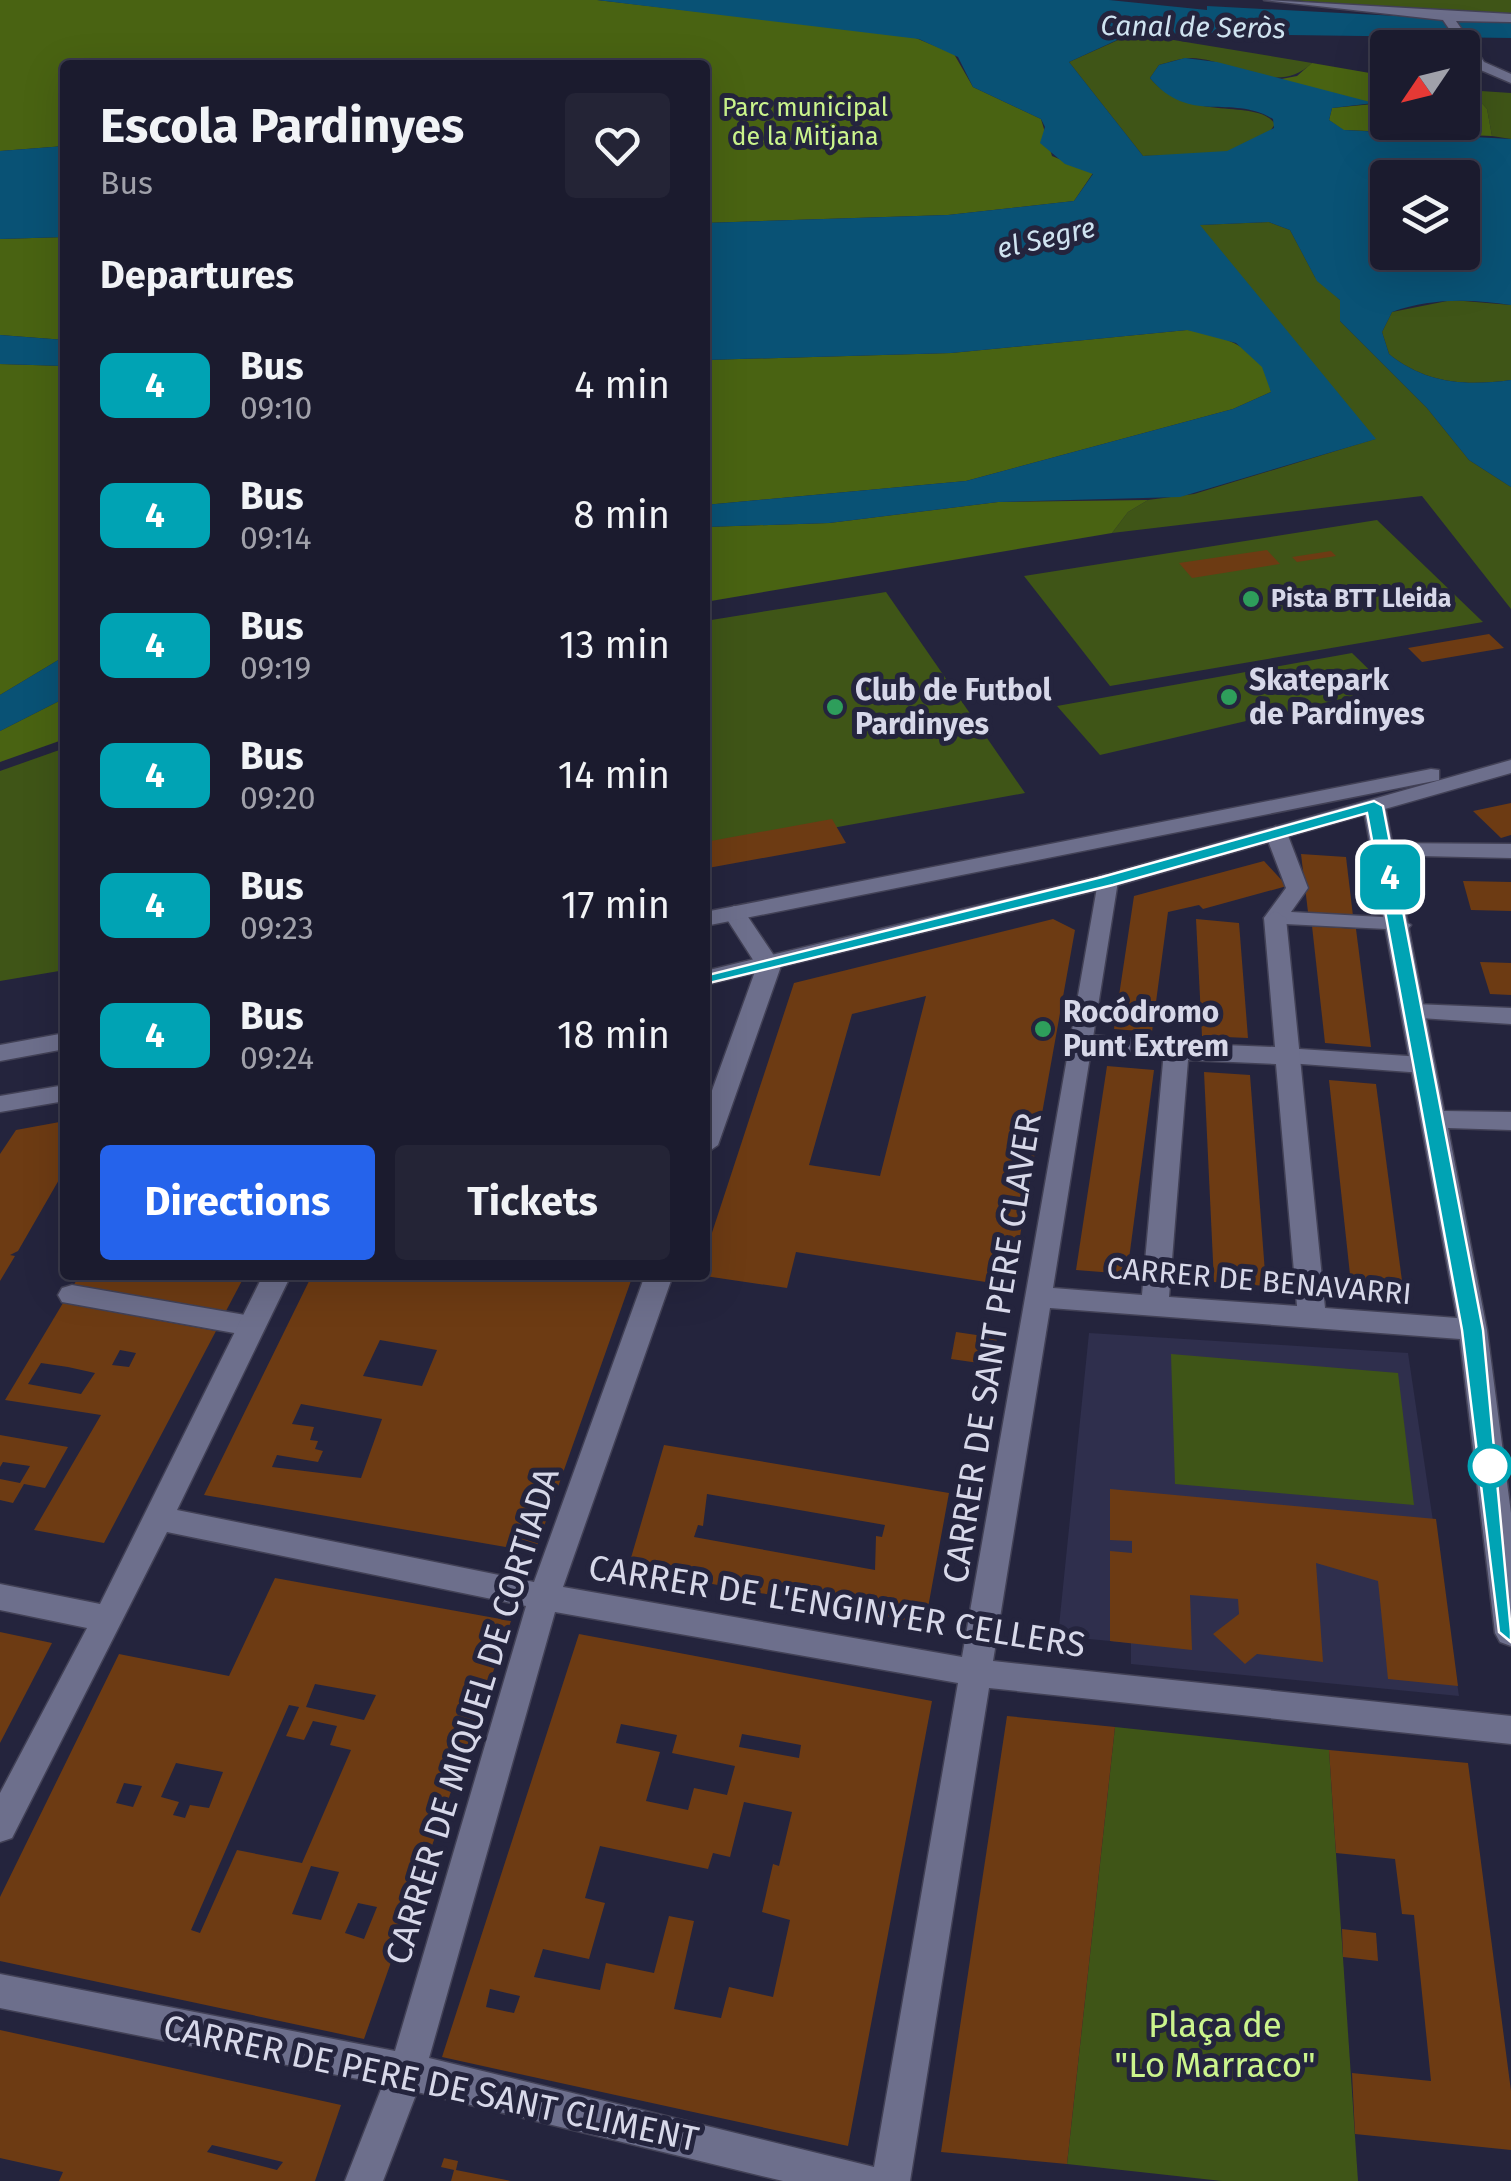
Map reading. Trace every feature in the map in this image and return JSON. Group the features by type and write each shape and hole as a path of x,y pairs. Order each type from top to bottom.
{"street":[{"path":"1270,0 1449,19 1511,18"},
{"path":"1449,19 1480,65 1511,79"},
{"path":"710,918 1130,832 1370,796 1511,764"},
{"path":"710,977 769,966 1107,881 1276,833 1370,796"},
{"path":"1370,796 1399,925 1472,1330 1511,1633"},
{"name":"CARRER DE SANT PERE CLAVER","path":"891,2181 1107,881 1114,855 1130,832"},
{"path":"1276,833 1297,888 1275,918 1284,1056 1312,1318"},
{"path":"1050,849 1080,863 1084,875 1074,889"},
{"path":"1384,850 1511,850"},
{"path":"734,913 769,966"},
{"path":"1275,918 1399,925"},
{"path":"710,1131 769,966"},
{"path":"1414,1012 1511,1016"},
{"path":"0,1053 60,1042"},
{"path":"1080,1042 1423,1065"},
{"path":"1156,1304 1176,1051"},
{"path":"2,1106 60,1094"},
{"path":"1434,1118 1511,1121"},
{"path":"0,1828 108,1619 274,1280"},
{"name":"CARRER DE MIQUEL DE CORTIADA","path":"364,2181 407,2071 544,1596 656,1280"},
{"path":"72,1296 251,1326"},
{"name":"CARRER DE BENAVARRI","path":"1040,1297 1472,1330"},
{"name":"CARRER DE L'ENGINYER CELLERS","path":"158,1518 544,1596 977,1673 1511,1730"},
{"path":"0,1597 108,1619"},
{"name":"CARRER DE PERE DE SANT CLIMENT","path":"0,1991 407,2071 861,2181"}],"shaded area":[{"path":"1089,1333 1408,1353 1459,1696 1131,1664 1131,1643 1058,1636"}],"green space":[{"name":"Parc municipal de la Mitjana","path":"0,0 597,0 911,36 954,54 973,87 1041,119 1052,156 1093,173 1074,201 948,215 710,223 710,60 60,60 60,146 0,151"},
{"path":"1291,0 1511,0 1511,16"},
{"path":"1125,32 1312,63 1284,77 1254,74 1191,58 1159,65 1150,78 1183,101 1253,112 1275,124 1265,136 1233,150 1143,156 1069,62 1127,36"},
{"path":"1312,63 1370,73 1370,103 1276,80 1297,76"},
{"path":"1511,93 1511,139 1492,136 1480,94"},
{"path":"1480,101 1487,109 1492,136 1480,136"},
{"path":"1370,104 1370,131 1343,130 1329,120 1332,108"},
{"path":"1269,222 1290,230 1315,277 1340,300 1340,321 1427,408 1469,460 1511,487 1511,609 1422,496 1112,533 1128,512 1148,500 1194,494 1375,439 1199,225"},
{"path":"60,237 60,340 0,335 0,239"},
{"path":"1452,300 1511,305 1511,380 1478,383 1432,377 1389,354 1382,332 1392,312"},
{"path":"1187,330 1214,335 1241,347 1262,366 1271,392 1233,409 966,481 710,505 710,360 951,353"},
{"path":"0,364 60,366 60,659 0,695"},
{"path":"1148,500 1128,512 1112,533 710,601 710,527 829,523 998,502"},
{"name":"Pista BTT Lleida","path":"1377,520 1483,622 1110,686 1024,576"},
{"name":"Club de Futbol Pardinyes","path":"886,592 1025,793 710,850 710,620"},
{"name":"Skatepark de Pardinyes","path":"1352,653 1388,688 1100,755 1057,706"},
{"path":"60,701 60,741 0,762 0,731"},
{"path":"60,750 60,971 0,981 0,771"},
{"path":"1171,1354 1398,1373 1414,1505 1175,1484"},
{"name":"Plaça de \"Lo Marraco\"","path":"1115,1727 1329,1750 1358,2181 1222,2181 1067,2164"}],"water":[{"path":"597,0 1109,0 1207,10 1207,6 1511,22 1511,38 1480,38 1480,30 1370,30 1370,36 1135,33 1103,24 1128,35 1069,62 1143,156 1227,151 1274,128 1273,119 1257,112 1180,101 1150,78 1159,65 1185,58 1217,62 1370,102 1332,108 1329,120 1344,130 1370,131 1370,140 1511,139 1511,305 1465,301 1422,304 1392,312 1382,332 1389,354 1417,372 1462,382 1511,380 1511,487 1469,460 1427,408 1340,321 1340,300 1317,281 1290,230 1269,222 1200,225 1376,439 1180,497 998,502 829,523 710,527 710,505 966,481 1233,409 1271,392 1262,367 1236,343 1187,330 951,353 710,360 710,223 948,215 1074,201 1093,174 1065,164 1040,143 1045,127 1041,119 973,87 958,57 919,39"},
{"path":"60,146 60,237 0,239 0,151"},
{"path":"0,335 60,340 60,366 0,364"},
{"path":"60,659 60,701 0,731 0,695"}],"building":[{"path":"1267,550 1280,564 1192,578 1179,563"},
{"path":"1331,551 1336,556 1297,562 1292,557"},
{"path":"1489,634 1504,648 1422,662 1408,648"},
{"path":"1511,803 1511,835 1501,838 1473,811"},
{"path":"832,819 846,843 710,868 710,841"},
{"path":"1301,854 1346,857 1353,916 1308,912"},
{"path":"1264,861 1287,886 1203,909 1199,905 1168,912 1152,1032 1114,1029 1134,896"},
{"path":"1463,881 1511,882 1511,911 1471,910"},
{"path":"1053,919 1075,930 1011,1286 796,1252 787,1288 710,1277 710,1239 794,983","holes":["926,996 880,1176 809,1165 852,1014"]},
{"path":"1196,919 1239,923 1248,1038 1202,1036"},
{"path":"1312,926 1356,929 1371,1047 1325,1043"},
{"path":"1480,962 1511,963 1511,995 1490,994"},
{"path":"1107,1066 1154,1070 1127,1274 1076,1270"},
{"path":"1204,1072 1250,1075 1266,1286 1214,1282"},
{"path":"1329,1080 1376,1084 1404,1296 1352,1293"},
{"path":"60,1122 60,1178 18,1251 10,1255 15,1256 0,1281 0,1154 16,1130"},
{"path":"77,1280 242,1280 226,1311 73,1286"},
{"path":"310,1280 631,1280 535,1552 204,1495","holes":["380,1340 437,1350 422,1386 363,1376","301,1404 382,1419 361,1478 272,1467 277,1455 318,1462 323,1451 315,1449 318,1441 310,1440 314,1427 292,1424"]},
{"path":"63,1303 216,1331 104,1543 34,1530 101,1415 5,1400","holes":["120,1350 136,1353 129,1367 112,1365","41,1363 68,1367 95,1373 81,1394 28,1384"]},
{"path":"956,1332 997,1338 993,1365 951,1359"},
{"path":"0,1435 68,1447 45,1488 24,1484 13,1503 0,1500 0,1479 20,1483 30,1466 3,1462 0,1467"},
{"path":"664,1445 949,1493 925,1624 628,1568","holes":["707,1494 885,1525 882,1537 876,1536 875,1570 694,1537 698,1525 703,1526"]},
{"path":"1110,1489 1436,1519 1458,1686 1388,1679 1378,1581 1316,1563 1323,1662 1257,1654 1245,1664 1213,1634 1239,1614 1238,1599 1190,1595 1192,1650 1110,1641 1110,1551 1132,1553 1132,1541 1110,1540"},
{"path":"275,1578 511,1621 364,2039 0,1961 0,1897 119,1654 229,1676","holes":["315,1684 376,1695 364,1720 306,1707","289,1705 299,1707 286,1736 304,1740 313,1721 337,1726 330,1745 351,1750 302,1863 237,1850 200,1933 191,1930","176,1763 223,1772 209,1808 190,1805 185,1818 173,1815 179,1802 161,1797","124,1783 142,1786 133,1807 116,1803","311,1866 339,1872 321,1920 292,1914","358,1903 377,1907 364,1939 345,1933"]},
{"path":"0,1632 52,1643 0,1743"},
{"path":"579,1634 932,1701 848,2146 442,2057","holes":["621,1724 677,1735 672,1753 735,1766 727,1795 694,1788 688,1810 646,1801 660,1752 616,1743","742,1734 801,1745 799,1758 739,1747","744,1802 792,1812 779,1866 773,1864 762,1912 790,1920 773,1997 729,1987 721,2018 674,2009 694,1921 669,1916 654,1973 606,1963 600,1990 534,1977 543,1949 589,1959 605,1903 585,1898 600,1846 708,1869 713,1853 730,1857","490,1989 520,1996 514,2013 486,2007"]},
{"path":"1007,1716 1115,1727 1067,2164 941,2152"},
{"path":"1329,1750 1468,1763 1511,2091 1511,2150 1355,2134 1352,2073 1431,2081 1414,1915 1402,1914 1395,1859 1336,1853"},
{"path":"1342,1929 1376,1933 1378,1961 1343,1957"},
{"path":"0,2030 341,2105 315,2181 59,2181 63,2172 0,2158","holes":["212,2145 283,2162 277,2170 207,2152"]},
{"path":"444,2158 458,2161 456,2170 511,2181 451,2181 454,2170 441,2167"}],"bus line":[{"name":"4","path":"710,977 769,966 1107,881 1374,806 1472,1330 1511,1632"}],"place":[{"name":"Pista BTT Lleida","path":"1251,599"},
{"name":"Skatepark de Pardinyes","path":"1229,697"},
{"name":"Club de Futbol Pardinyes","path":"835,707"},
{"name":"Rocódromo Punt Extrem","path":"1043,1029"}],"water label":[{"name":"Canal de Seròs","path":"1193,27"},
{"name":"el Segre","path":"1046,238"}]}
